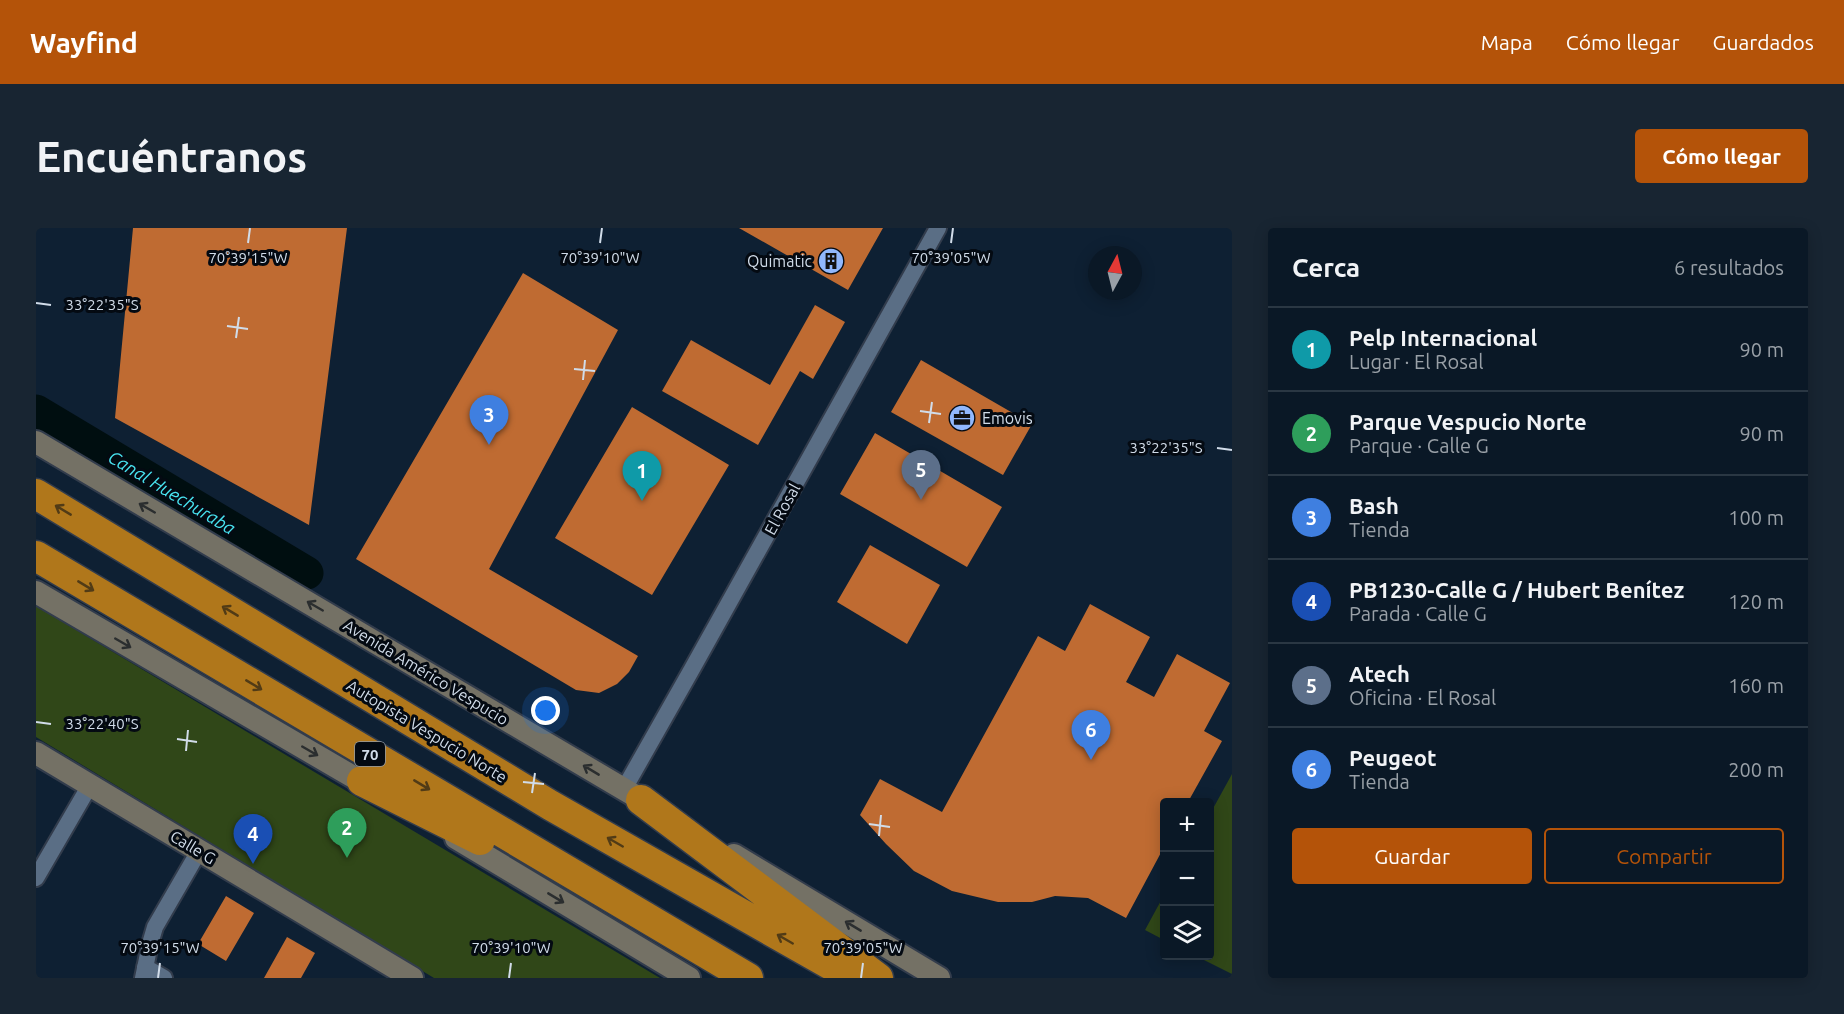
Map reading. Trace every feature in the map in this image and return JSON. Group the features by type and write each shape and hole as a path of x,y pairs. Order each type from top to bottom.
{"highway":[{"name":"Autopista Vespucio Norte","path":"36,494 550,805 854,978"},
{"name":"70","path":"36,556 748,978"},
{"path":"362,781 704,952"},
{"path":"633,794 878,978"}],"main road":[{"name":"Avenida Américo Vespucio","path":"36,442 633,794 939,978"},
{"path":"36,592 362,781 689,978"},
{"name":"Calle G","path":"36,753 412,978"}],"street":[{"name":"El Rosal","path":"633,794 692,669 938,228"},
{"path":"36,878 90,785"},
{"path":"164,978 144,972 155,927 200,851"}],"green space":[{"path":"36,606 660,978 434,978 36,737"},
{"path":"1232,774 1232,974 1204,960 1214,960 1214,807"},
{"path":"1160,902 1160,938 1145,930"}],"building":[{"path":"133,228 347,228 309,525 115,418"},
{"name":"Quimatic","path":"739,228 883,228 848,290"},
{"path":"523,273 618,330 489,569 638,656 629,672 617,684 599,693 576,690 356,559"},
{"path":"815,305 845,322 813,379 800,371 758,445 662,391 691,340 770,385"},
{"name":"Emovis","path":"921,360 1032,424 1003,475 891,412"},
{"path":"632,407 729,465 652,595 555,538"},
{"path":"875,433 1002,507 967,567 840,494"},
{"path":"870,545 940,585 907,644 837,602"},
{"path":"1090,604 1150,637 1126,682 1154,697 1177,654 1230,683 1204,731 1222,741 1190,798 1160,798 1160,854 1126,918 1088,898 1055,896 1032,902 998,902 952,891 914,871 860,815 880,779 942,812 1038,636 1065,651"},
{"path":"226,896 254,913 226,961 198,944"},
{"path":"287,937 315,953 301,978 264,978"}],"waterway":[{"name":"Canal Huechuraba","path":"36,411 307,573"}],"place":[{"name":"Quimatic","path":"831,261"},
{"name":"Emovis","path":"962,418"},
{"name":"Bash","path":"489,445"},
{"name":"Atech","path":"921,500"},
{"name":"Pelp Internacional","path":"642,501"},
{"name":"Peugeot","path":"1091,760"},
{"name":"Parque Vespucio Norte","path":"347,858"},
{"name":"PB1230-Calle G / Hubert Benítez","path":"253,864"}]}
